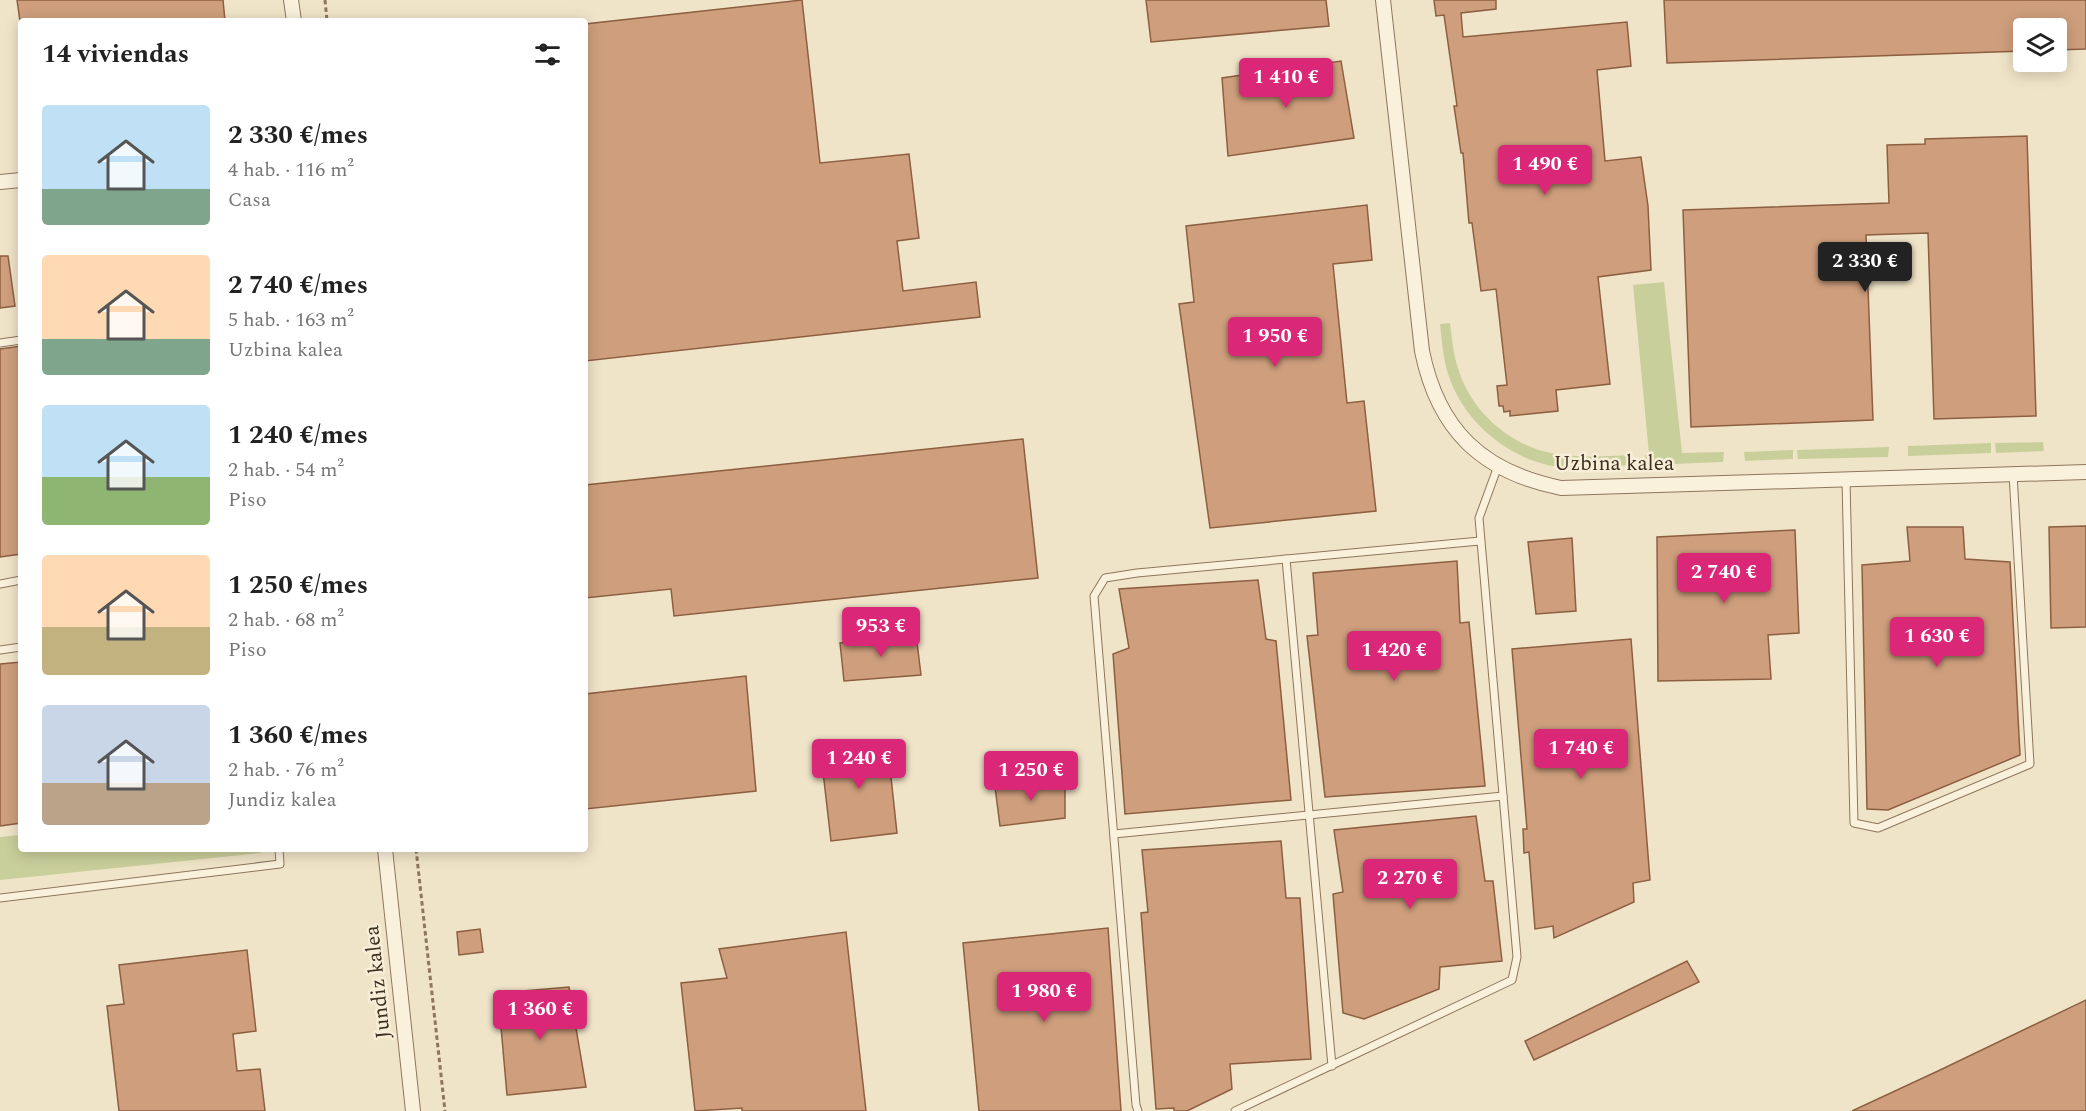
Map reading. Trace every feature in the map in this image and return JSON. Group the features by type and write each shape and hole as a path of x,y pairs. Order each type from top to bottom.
{"street":[{"path":"291,0 294,18"},
{"name":"Uzbina kalea","path":"1383,0 1422,351 1427,374 1435,396 1458,433 1476,451 1498,466 1539,483 1561,488 2086,472"},
{"path":"0,182 18,180"},
{"name":"Jundiz kalea","path":"385,852 413,1111"}],"lane":[{"path":"0,343 18,340"},
{"path":"1235,1111 1512,980 1517,957 1479,518 1498,466"},
{"path":"1846,480 1854,824 1878,828 2030,764 2013,474"},
{"path":"1138,1111 1094,596 1105,578 1137,573 1480,541"},
{"path":"1286,559 1332,1066"},
{"path":"0,584 18,581"},
{"path":"0,650 18,647"},
{"path":"1114,834 1503,796"},
{"path":"0,898 280,864 279,852"}],"path":[{"path":"325,0 327,18"},
{"path":"416,852 445,1111"}],"green space":[{"path":"1664,282 1682,453 1724,452 1723,462 1646,465 1645,455 1649,454 1633,285"},
{"path":"1450,323 1455,357 1464,384 1472,399 1495,425 1524,444 1539,450 1574,456 1630,455 1630,465 1578,468 1547,465 1515,452 1486,432 1463,405 1448,374 1440,324"},
{"path":"2043,442 2044,451 1996,453 1995,443"},
{"path":"1991,443 1991,453 1908,456 1908,446"},
{"path":"1889,447 1888,457 1798,459 1797,450"},
{"path":"1793,450 1793,459 1745,461 1744,452"},
{"path":"18,835 18,852 261,853 0,880 0,837"}],"building":[{"path":"17,0 223,0 225,18 20,18"},
{"path":"802,0 820,163 909,154 919,238 897,241 903,291 976,282 980,317 588,361 588,24"},
{"path":"1146,0 1326,0 1329,26 1151,42"},
{"path":"1434,0 1496,0 1496,9 1461,13 1463,37 1627,22 1631,66 1597,70 1605,161 1641,157 1648,206 1651,270 1598,277 1610,384 1556,390 1558,411 1510,416 1510,411 1504,412 1503,406 1499,406 1497,386 1507,385 1496,289 1481,291 1472,223 1469,223 1463,153 1461,153 1454,106 1457,106 1444,15 1436,16"},
{"path":"1664,0 2086,0 2086,49 2067,50 2067,18 2013,18 2013,51 1667,63"},
{"path":"1341,61 1354,138 1228,156 1222,78"},
{"path":"2027,136 2036,416 1934,419 1928,233 1866,235 1873,420 1691,427 1683,210 1889,203 1887,145 1925,144 1925,139"},
{"path":"1367,205 1372,260 1333,264 1347,403 1364,401 1376,511 1210,528 1179,304 1194,302 1186,226"},
{"path":"0,256 8,256 15,306 0,308"},
{"path":"18,346 18,554 0,557 0,349"},
{"path":"1023,439 1038,578 674,616 671,589 588,598 588,485"},
{"path":"2086,526 2086,627 2051,628 2049,527"},
{"path":"1907,527 1963,527 1965,559 2010,562 2020,755 1888,810 1867,809 1862,565 1910,561"},
{"path":"1795,530 1799,633 1768,635 1771,679 1658,681 1657,537"},
{"path":"1572,538 1576,611 1536,614 1528,542"},
{"path":"1457,561 1460,623 1469,622 1485,786 1325,797 1307,636 1318,635 1313,573"},
{"path":"1258,580 1266,639 1276,641 1291,800 1125,814 1113,654 1129,648 1119,589"},
{"path":"916,634 921,675 844,681 840,643"},
{"path":"1631,639 1650,880 1633,883 1634,902 1554,938 1553,926 1535,929 1529,852 1524,853 1523,829 1527,829 1512,649"},
{"path":"18,662 18,823 0,826 0,664"},
{"path":"746,676 756,791 588,809 588,694"},
{"path":"887,740 897,833 831,841 820,746"},
{"path":"1065,779 1065,818 1000,826 995,787"},
{"path":"1476,816 1485,881 1493,881 1502,961 1440,967 1439,989 1364,1019 1343,1013 1333,894 1343,892 1334,830"},
{"path":"1281,841 1286,898 1300,898 1311,1059 1230,1064 1232,1089 1187,1111 1174,1111 1174,1108 1156,1109 1141,913 1148,912 1142,850"},
{"path":"1108,928 1121,1111 979,1111 963,943"},
{"path":"480,929 483,952 459,955 457,932"},
{"path":"846,932 866,1111 742,1111 742,1108 695,1111 681,983 727,978 719,949"},
{"path":"247,950 256,1031 233,1034 237,1071 260,1069 265,1111 119,1111 107,1006 124,1004 119,965"},
{"path":"1687,961 1699,982 1534,1060 1525,1041"},
{"path":"569,987 586,1087 507,1095 498,993"},
{"path":"2086,1000 2086,1111 1852,1111 1938,1071"}]}
